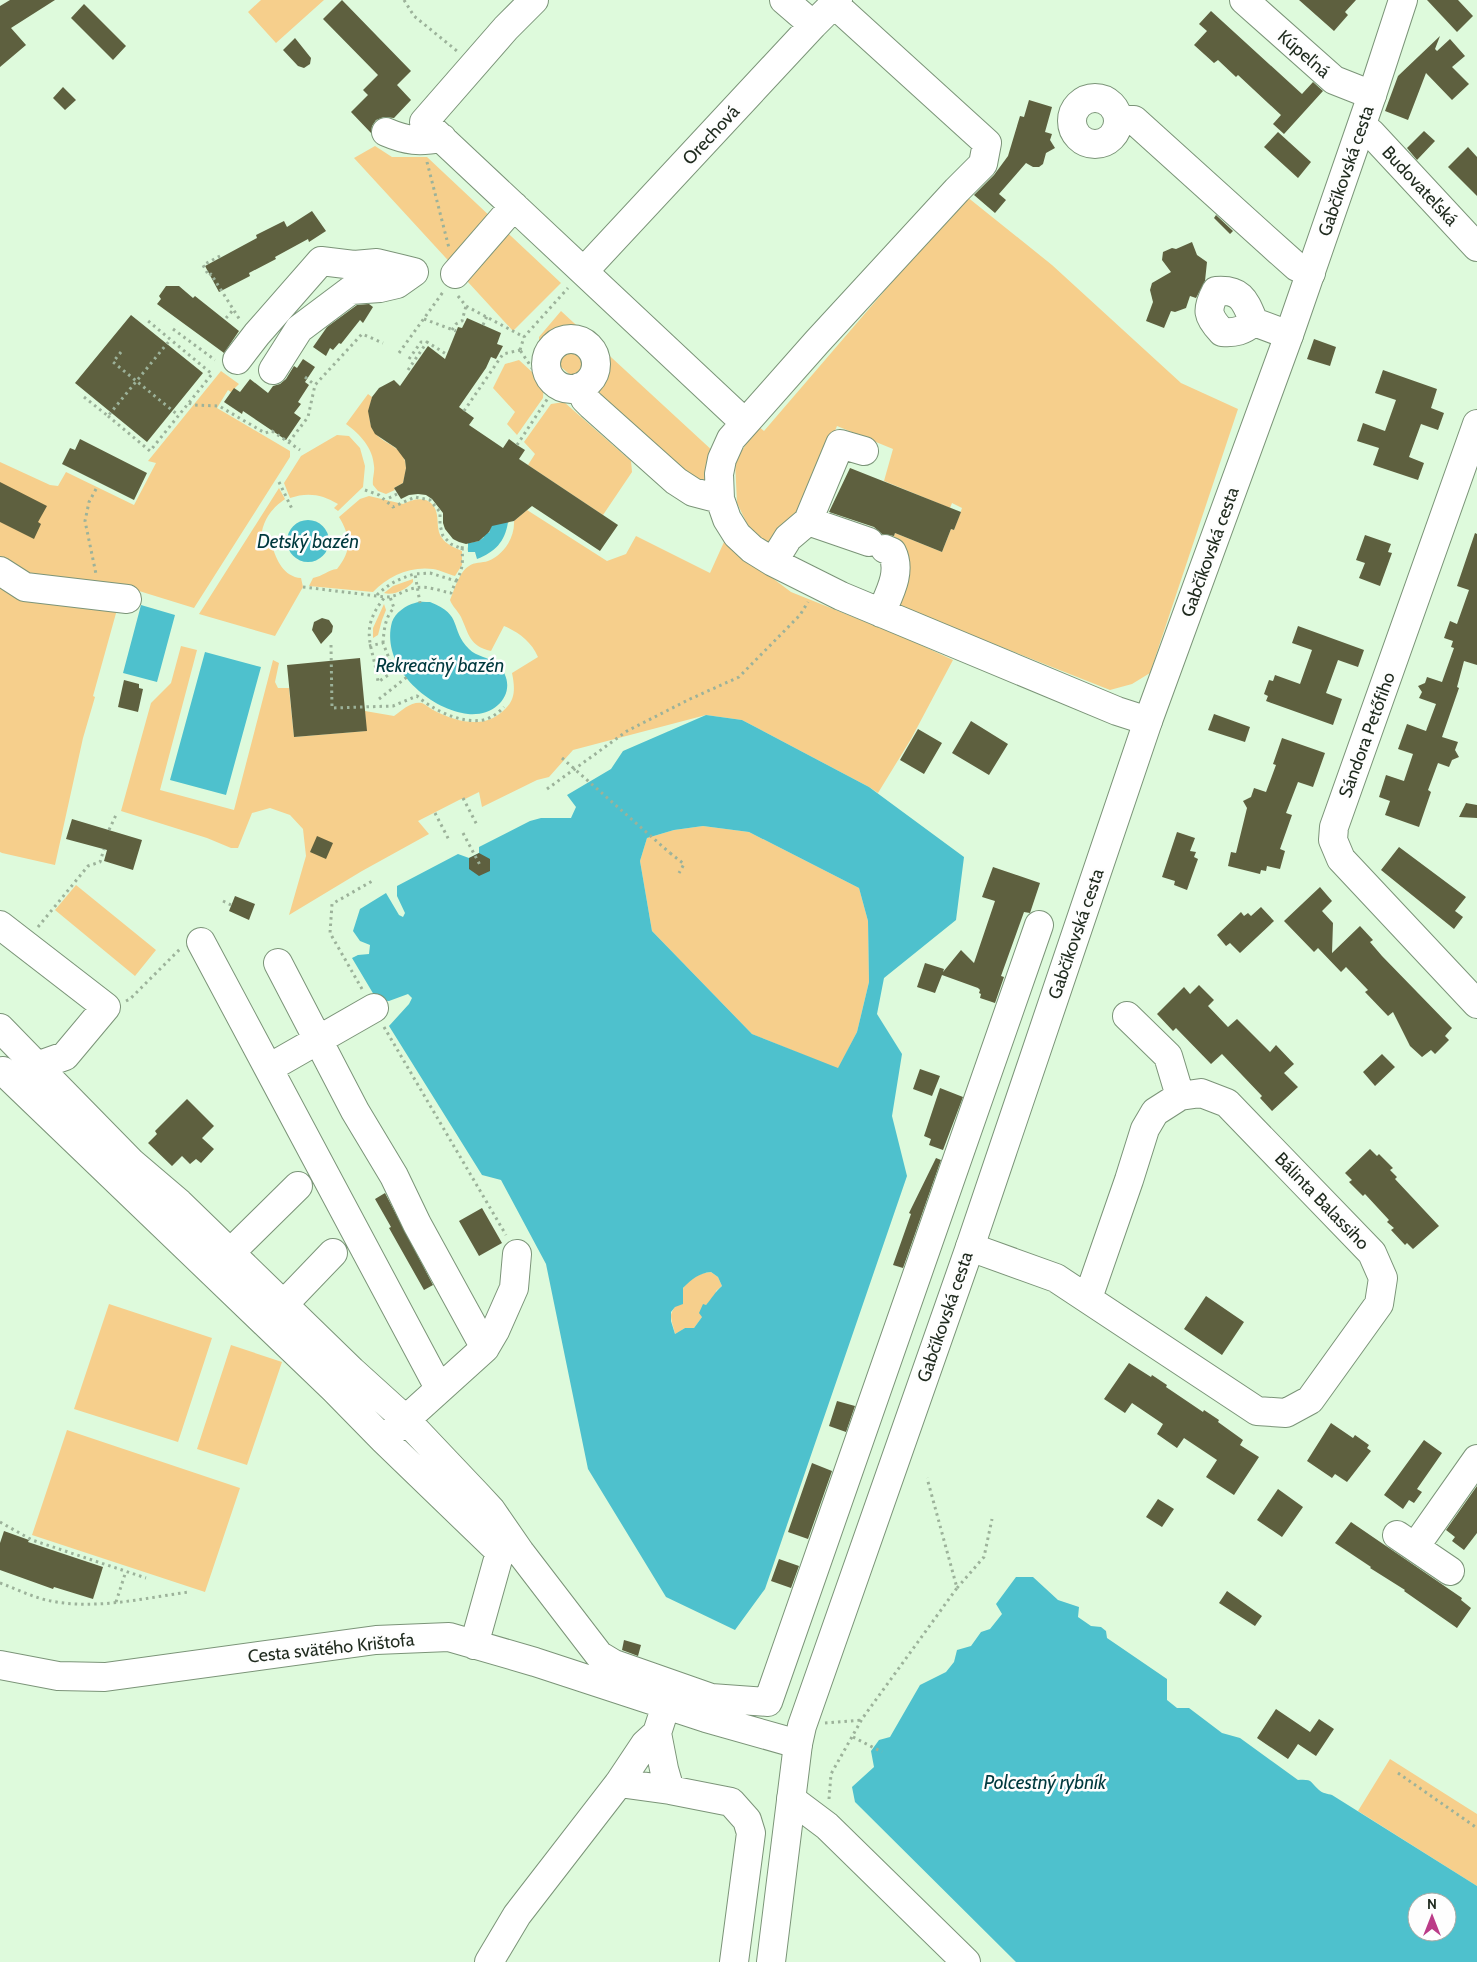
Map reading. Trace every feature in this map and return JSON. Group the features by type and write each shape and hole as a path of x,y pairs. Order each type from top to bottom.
{"street":[{"path":"534,0 506,28 424,122 431,140 514,206 744,422"},
{"path":"784,0 813,25"},
{"name":"Kúpeľná","path":"1244,0 1334,80 1372,95"},
{"name":"Gabčíkovská cesta","path":"771,1962 800,1735 970,1247 1148,721 1311,273 1403,0"},
{"path":"836,2 987,143 983,164 744,422 731,439 722,459 719,474 720,499 727,519 737,534 752,548 773,562 841,596 1108,707 1148,721"},
{"name":"Orechová","path":"584,271 836,2"},
{"path":"1118,120 1134,120 1297,267 1311,273"},
{"name":"Budovateľská","path":"1362,126 1371,133 1477,247"},
{"path":"386,132 401,138 431,140"},
{"path":"452,279 514,206"},
{"path":"228,362 257,334 321,261 354,265 377,263 414,272 397,284 380,288 351,290 299,329 273,370"},
{"path":"1254,322 1289,335"},
{"path":"580,387 585,399 591,405 676,482 693,492 720,499"},
{"name":"Sándora Petőfiho","path":"1477,424 1334,827 1333,840 1340,859 1477,1004"},
{"path":"773,562 788,538 808,521 840,444 864,452"},
{"path":"808,521 892,552 897,561 893,584 881,612"},
{"path":"0,571 25,587 114,598"},
{"path":"0,925 106,1007 65,1056 11,1078 344,1381 404,1418 491,1510 506,1546 474,1644"},
{"path":"0,1028 132,1163 179,1203 284,1304 344,1381 384,1440 506,1546 599,1655 614,1664 709,1708 768,1702 1039,925"},
{"path":"193,943 269,1068 439,1388"},
{"path":"278,964 355,1111 394,1176 416,1224 485,1348"},
{"path":"269,1068 374,1008"},
{"path":"1127,1016 1168,1056 1180,1096"},
{"name":"Bálinta Balassiho","path":"970,1247 1056,1278 1257,1411 1286,1413 1310,1400 1379,1304 1383,1278 1372,1253 1227,1103 1201,1093 1180,1096 1155,1112 1145,1129 1088,1298"},
{"path":"230,1253 298,1186"},
{"path":"284,1304 333,1253"},
{"path":"384,1440 404,1418 485,1348 495,1332 514,1288 517,1254"},
{"path":"1450,1571 1406,1541 1477,1459"},
{"name":"Cesta svätého Krištofa","path":"0,1665 58,1676 105,1677 376,1640 449,1637 535,1662 666,1705 709,1708 800,1735"},
{"path":"666,1705 658,1733 664,1770 670,1790"},
{"path":"490,1962 516,1915 619,1783 645,1744 658,1733"},
{"path":"619,1783 670,1790 731,1802 747,1820 751,1833 734,1962"},
{"path":"791,1799 827,1826 966,1962"}],"path":[{"path":"404,0 414,16 446,40 458,52"},
{"path":"431,140 452,279 466,306 524,337"},
{"path":"220,256 203,265 209,276 212,274 242,323 257,334"},
{"path":"520,350 524,337 584,271"},
{"path":"399,352 452,279"},
{"path":"424,319 454,331 456,324 462,321 466,306"},
{"path":"226,318 234,310"},
{"path":"483,325 487,316"},
{"path":"84,397 150,451 212,374 147,320"},
{"path":"173,330 228,362"},
{"path":"289,442 308,416 315,385 362,334 383,343"},
{"path":"108,416 170,340"},
{"path":"409,359 421,342 427,342 446,354"},
{"path":"410,369 427,342"},
{"path":"464,411 501,354 520,350"},
{"path":"517,445 550,395 520,350"},
{"path":"121,352 113,362 178,415"},
{"path":"305,377 315,385"},
{"path":"189,403 219,406 265,433 272,431 300,450"},
{"path":"279,482 293,511"},
{"path":"96,489 85,521 114,598"},
{"path":"365,490 380,495 393,507 415,497 430,500 440,512 440,525 443,536 451,544 468,548"},
{"path":"389,498 397,494"},
{"path":"443,536 448,533"},
{"path":"303,587 385,597 395,597 407,590 418,587 451,593 461,573 463,543"},
{"path":"377,596 386,586 403,577 415,574 430,573 456,581"},
{"path":"415,574 420,602"},
{"path":"385,597 374,610 370,627 369,646 378,682 394,671 383,643 384,627 390,612 394,608 390,597"},
{"path":"547,789 627,731 739,677 800,615"},
{"path":"369,646 383,643"},
{"path":"331,645 332,708 393,706 417,696 440,711 463,719 482,720 495,715 504,708"},
{"path":"379,699 406,677"},
{"path":"562,758 684,864 679,873"},
{"path":"463,798 477,826"},
{"path":"435,813 449,840"},
{"path":"109,830 116,815"},
{"path":"463,833 480,865"},
{"path":"25,944 88,866 100,862 104,849"},
{"path":"374,880 332,904 330,933 517,1254"},
{"path":"223,901 231,905"},
{"path":"106,1007 130,999 193,943"},
{"path":"927,1478 957,1588"},
{"path":"827,1826 831,1774 862,1720 957,1588 984,1557 992,1519"},
{"path":"0,1522 32,1540 146,1578"},
{"path":"116,1602 126,1571"},
{"path":"0,1584 48,1600 80,1605 189,1592"},
{"path":"800,1735 862,1720"},
{"path":"853,1737 882,1752"},
{"path":"1398,1774 1477,1828"}],"shaded area":[{"path":"261,0 324,0 276,43 248,12"},
{"path":"375,146 392,157 427,157 561,283 513,331 354,158"},
{"path":"966,196 1052,265 1181,383 1238,409 1150,673 1132,684 1110,690 891,603 893,540 895,533 942,552 951,529 954,530 962,508 952,503 950,508 884,481 893,449 837,426 805,504 771,547 753,536 737,503 735,461 758,426 764,431"},
{"path":"561,311 715,453 704,482 695,483 539,348 539,337"},
{"path":"519,360 544,383 543,398 517,435 507,424 515,412 493,388 505,364"},
{"path":"221,371 239,384 231,392 228,390 217,408 290,451 290,457 194,608 139,591 118,606 93,696 95,697 83,738 55,865 2,853 0,852 0,462 50,485 58,486 66,472 134,505 156,463 148,461"},
{"path":"368,394 372,397 369,414 371,426 376,434 398,450 404,457 406,467 403,483 394,488 395,490 386,494 378,491 373,485 374,466 368,447 361,437 346,424"},
{"path":"564,402 631,461 632,472 603,515 528,465 535,454 524,442 551,404"},
{"path":"337,435 349,436 360,448 365,466 363,487 338,511 334,508 338,504 320,496 302,495 290,498 284,483 301,456"},
{"path":"279,488 285,499 274,508 266,519 262,531 261,546 272,545 282,567 290,575 301,578 303,587 275,636 199,614"},
{"path":"369,496 403,504 417,499 430,502 437,514 439,532 442,538 448,544 462,551 462,565 455,576 433,569 416,569 400,573 385,581 373,592 309,586 313,578 337,569 342,562 347,549 348,537 339,517 360,499"},
{"path":"527,510 607,561 626,554 636,536 710,573 724,542 791,592 908,639 953,660 911,739 878,793 742,720 706,715 573,750 549,777 537,780 482,807 479,792 459,800 418,821 429,834 362,871 289,915 306,856 303,829 290,815 270,808 252,813 238,848 231,848 207,838 121,811 151,703 171,683 181,646 197,650 160,790 234,810 273,660 279,663 275,682 278,688 289,688 294,737 366,731 365,711 394,716 407,706 415,703 422,703 443,715 461,721 479,722 496,717 507,707 514,694 512,673 538,657 532,646 524,638 504,626 491,651 478,646 468,634 461,617 450,600 465,569 473,564 488,561 504,550 513,533 514,521"},
{"path":"413,579 410,585 400,591 392,594 384,593 393,586"},
{"path":"384,604 386,610 378,635 373,638 373,628"},
{"path":"703,826 749,832 859,888 868,921 869,982 857,1032 838,1069 752,1034 652,931 640,861 647,838 674,830"},
{"path":"76,885 156,950 135,976 55,910"},
{"path":"711,1272 718,1277 722,1286 706,1305 702,1317 694,1328 685,1328 675,1334 671,1315 683,1289 693,1278"},
{"path":"109,1304 212,1338 178,1442 74,1409"},
{"path":"231,1345 282,1362 247,1465 197,1449"},
{"path":"67,1430 240,1488 205,1592 32,1535"},
{"path":"1390,1759 1477,1814 1477,1886 1358,1811"}],"water":[{"path":"493,519 508,522 507,529 502,541 494,549 477,559 475,552 468,552 468,543 479,541 484,537 479,532 483,528 489,533"},
{"name":"Detský bazén","path":"312,520 320,523 326,529 329,541 326,553 320,559 304,562 296,559 290,553 287,537 290,529 296,523"},
{"name":"Rekreačný bazén","path":"418,602 430,602 448,612 455,623 459,635 469,649 475,654 496,663 503,672 507,681 507,690 504,698 490,710 480,714 468,714 438,704 410,683 400,669 393,654 390,638 393,619 401,610 408,606"},
{"path":"141,605 175,615 157,682 123,673"},
{"path":"205,652 261,667 226,795 170,780"},
{"path":"706,715 742,720 869,787 964,857 956,920 884,978 877,1014 902,1054 892,1116 907,1176 765,1589 735,1630 666,1597 588,1469 546,1264 501,1180 482,1175 389,1026 412,998 408,994 389,1001 377,1000 352,958 358,955 369,954 370,945 360,941 353,931 360,909 386,893 399,915 403,917 405,913 397,896 397,886 458,854 469,858 479,853 479,847 530,821 541,818 571,818 576,807 567,795 611,769 623,751","holes":["703,826 749,832 859,888 868,921 869,982 857,1032 838,1068 752,1034 652,931 640,861 647,838 674,830","711,1272 718,1277 722,1286 706,1305 703,1304 699,1313 702,1317 694,1328 685,1328 675,1334 671,1321 671,1312 675,1307 683,1304 683,1288 696,1277"]},
{"name":"Polcestný rybník","path":"1016,1577 1033,1577 1058,1600 1079,1607 1078,1617 1091,1626 1101,1627 1106,1631 1107,1638 1167,1679 1167,1700 1177,1708 1189,1708 1222,1733 1240,1738 1298,1780 1311,1782 1320,1791 1332,1795 1477,1886 1477,1962 1016,1962 855,1802 852,1787 874,1767 871,1751 879,1740 890,1737 920,1685 946,1672 954,1662 957,1650 971,1646 981,1632 990,1629 1002,1614 996,1604"}],"building":[{"path":"10,0 55,0 11,28 26,45 0,67 0,6"},
{"path":"342,0 411,71 397,85 411,100 394,118 384,117 376,120 372,126 371,133 351,112 368,95 363,90 378,75 323,19"},
{"path":"1299,0 1356,0 1345,12 1348,15 1334,31"},
{"path":"1427,0 1458,0 1473,16 1457,32"},
{"path":"84,4 126,46 113,60 71,18"},
{"path":"1211,11 1302,94 1313,82 1323,91 1284,134 1273,124 1281,115 1238,75 1236,77 1218,60 1214,63 1194,45 1207,31 1199,24"},
{"path":"1440,36 1435,49 1437,51 1450,39 1465,56 1452,67 1469,84 1452,100 1426,73 1408,120 1385,111 1398,76"},
{"path":"295,38 311,58 310,64 304,68 298,66 283,50"},
{"path":"63,87 76,100 65,110 53,98"},
{"path":"1029,100 1052,107 1045,132 1052,134 1050,140 1055,148 1046,153 1043,164 1039,167 1033,167 1026,163 999,194 1006,200 995,213 974,195 994,175 1008,156 1020,116 1024,117"},
{"path":"1424,131 1435,141 1417,160 1407,148"},
{"path":"1278,132 1311,162 1298,178 1264,147"},
{"path":"1468,147 1477,157 1477,196 1448,167"},
{"path":"312,211 326,231 309,242 308,239 275,257 276,259 249,273 250,276 219,292 205,266 257,238 256,235 284,221 287,227"},
{"path":"1216,215 1233,231 1230,234 1214,218"},
{"path":"1192,242 1197,255 1207,262 1205,281 1196,298 1190,296 1186,308 1175,312 1171,311 1164,328 1146,321 1153,302 1150,290 1152,283 1171,272 1162,260 1163,252"},
{"path":"166,286 179,286 193,298 195,296 239,331 224,353 157,304 161,299 159,296"},
{"path":"369,304 373,307 363,323 360,320 341,344 339,343 333,350 330,348 326,356 313,347 327,327 357,305"},
{"path":"131,315 203,373 147,442 75,383"},
{"path":"467,318 501,333 497,344 503,346 496,359 491,357 486,368 459,407 474,418 469,425 503,448 509,439 525,450 519,459 618,525 600,551 532,506 514,521 492,526 489,532 479,541 466,544 459,542 453,539 445,529 443,513 432,499 426,495 418,494 409,495 401,499 394,488 403,483 406,468 405,460 396,448 375,434 371,427 368,411 372,397 379,388 394,380 400,386 428,346 445,359 458,327 462,328"},
{"path":"1314,339 1336,347 1330,366 1307,359"},
{"path":"303,359 315,367 305,382 309,385 298,402 301,404 294,413 301,418 286,440 243,411 242,414 224,402 234,388 240,392 250,379 268,393 273,386 280,384 286,379 294,366 297,368"},
{"path":"1383,370 1437,389 1431,408 1444,413 1438,430 1421,424 1409,457 1424,463 1418,480 1373,465 1379,448 1357,441 1363,423 1385,431 1396,400 1375,393"},
{"path":"80,439 147,473 134,500 62,464 70,448 75,450"},
{"path":"850,468 961,512 954,530 951,529 942,552 895,533 894,536 882,534 874,527 829,512"},
{"path":"0,482 47,506 38,522 41,524 34,539 0,522"},
{"path":"1475,533 1477,534 1477,665 1464,661 1457,687 1459,688 1442,737 1458,742 1455,750 1459,757 1452,760 1449,767 1438,763 1428,790 1431,792 1419,827 1385,815 1390,801 1379,797 1386,775 1404,781 1413,754 1398,749 1407,724 1426,731 1436,704 1419,698 1422,692 1418,686 1425,683 1427,677 1442,682 1454,648 1451,647 1453,641 1444,638 1450,621 1457,624 1469,590 1457,586"},
{"path":"1365,535 1391,544 1388,552 1392,553 1380,586 1359,578 1365,563 1356,560"},
{"path":"322,618 329,620 333,626 332,632 321,644 312,630 314,622"},
{"path":"1298,626 1364,650 1358,667 1338,660 1326,693 1342,699 1333,725 1266,701 1268,696 1264,694 1269,680 1273,681 1275,675 1300,684 1312,650 1292,643"},
{"path":"360,658 367,731 294,737 287,665"},
{"path":"124,680 139,684 139,688 143,689 138,712 118,707"},
{"path":"1214,714 1250,727 1245,742 1208,730"},
{"path":"971,721 1008,744 989,775 952,753"},
{"path":"918,729 942,743 924,774 900,760"},
{"path":"1282,738 1325,753 1313,787 1298,782 1286,813 1292,815 1280,849 1285,851 1280,869 1267,866 1266,871 1261,870 1260,874 1228,866 1231,852 1236,853 1247,808 1243,801 1251,797 1254,788 1266,792 1276,765 1273,764"},
{"path":"1466,803 1477,805 1477,818 1459,817"},
{"path":"72,819 142,840 133,870 104,861 107,850 66,839"},
{"path":"1177,832 1195,838 1190,851 1196,852 1194,857 1198,859 1187,890 1174,885 1175,881 1162,877"},
{"path":"317,836 333,843 326,859 310,852"},
{"path":"1399,847 1466,897 1455,911 1463,917 1454,929 1381,870"},
{"path":"479,853 490,859 490,871 479,876 469,869 469,858"},
{"path":"993,867 1040,883 1030,913 1024,912 1001,976 1004,977 995,1003 980,998 981,994 978,988 942,975 935,993 917,987 925,963 944,969 943,972 961,950 974,963 995,901 982,897"},
{"path":"1320,887 1332,901 1322,911 1333,923 1332,953 1360,926 1373,940 1370,942 1382,956 1452,1028 1445,1036 1449,1040 1435,1054 1431,1050 1422,1057 1410,1046 1393,1012 1388,1016 1365,992 1368,990 1346,967 1341,972 1318,948 1314,952 1284,921"},
{"path":"235,896 255,904 249,920 229,911"},
{"path":"1261,907 1274,921 1240,953 1230,943 1226,946 1217,935 1241,912 1244,916 1248,913 1251,916"},
{"path":"1199,985 1214,1000 1208,1006 1228,1027 1237,1019 1270,1052 1276,1045 1294,1064 1284,1073 1298,1087 1272,1111 1260,1098 1262,1096 1222,1054 1211,1064 1176,1028 1173,1031 1157,1014 1184,987 1190,994"},
{"path":"1382,1054 1395,1067 1375,1086 1363,1072"},
{"path":"920,1069 940,1076 932,1096 913,1089"},
{"path":"940,1088 963,1097 943,1150 929,1145 931,1139 924,1136"},
{"path":"187,1099 214,1126 202,1138 214,1149 201,1163 196,1159 190,1164 182,1156 172,1166 148,1143 157,1134 155,1131"},
{"path":"1370,1149 1377,1156 1379,1154 1393,1168 1390,1170 1397,1177 1395,1179 1439,1226 1413,1249 1407,1243 1405,1245 1391,1230 1394,1228 1387,1222 1389,1220 1365,1194 1363,1196 1349,1182 1352,1180 1345,1173"},
{"path":"936,1158 941,1160 903,1268 893,1265 911,1214 909,1213"},
{"path":"385,1193 433,1285 424,1290 375,1199"},
{"path":"482,1208 502,1243 479,1256 459,1221"},
{"path":"1206,1296 1244,1322 1222,1355 1184,1329"},
{"path":"1129,1363 1151,1377 1152,1375 1203,1412 1204,1410 1219,1420 1218,1422 1243,1440 1240,1445 1259,1457 1234,1495 1206,1477 1217,1460 1184,1438 1177,1448 1157,1434 1163,1424 1132,1403 1125,1413 1104,1399"},
{"path":"837,1401 855,1406 846,1432 829,1426"},
{"path":"1331,1423 1353,1438 1355,1435 1369,1445 1367,1448 1371,1451 1347,1482 1335,1474 1332,1478 1307,1461"},
{"path":"1424,1440 1442,1453 1417,1489 1422,1492 1414,1503 1409,1500 1403,1509 1384,1495"},
{"path":"812,1463 832,1471 808,1539 788,1532"},
{"path":"1477,1486 1477,1533 1464,1550 1452,1541 1455,1537 1446,1530"},
{"path":"1278,1489 1303,1507 1282,1537 1257,1520"},
{"path":"1158,1499 1174,1509 1162,1527 1146,1517"},
{"path":"1351,1522 1462,1598 1461,1600 1471,1608 1457,1628 1335,1543"},
{"path":"4,1531 29,1540 28,1542 103,1567 93,1599 54,1587 53,1589 0,1570 0,1543"},
{"path":"779,1559 799,1566 791,1588 771,1581"},
{"path":"1227,1591 1262,1616 1255,1626 1219,1603"},
{"path":"624,1640 641,1645 638,1656 622,1650"},
{"path":"1276,1709 1310,1732 1319,1719 1334,1729 1316,1756 1298,1744 1288,1759 1257,1738"}]}
